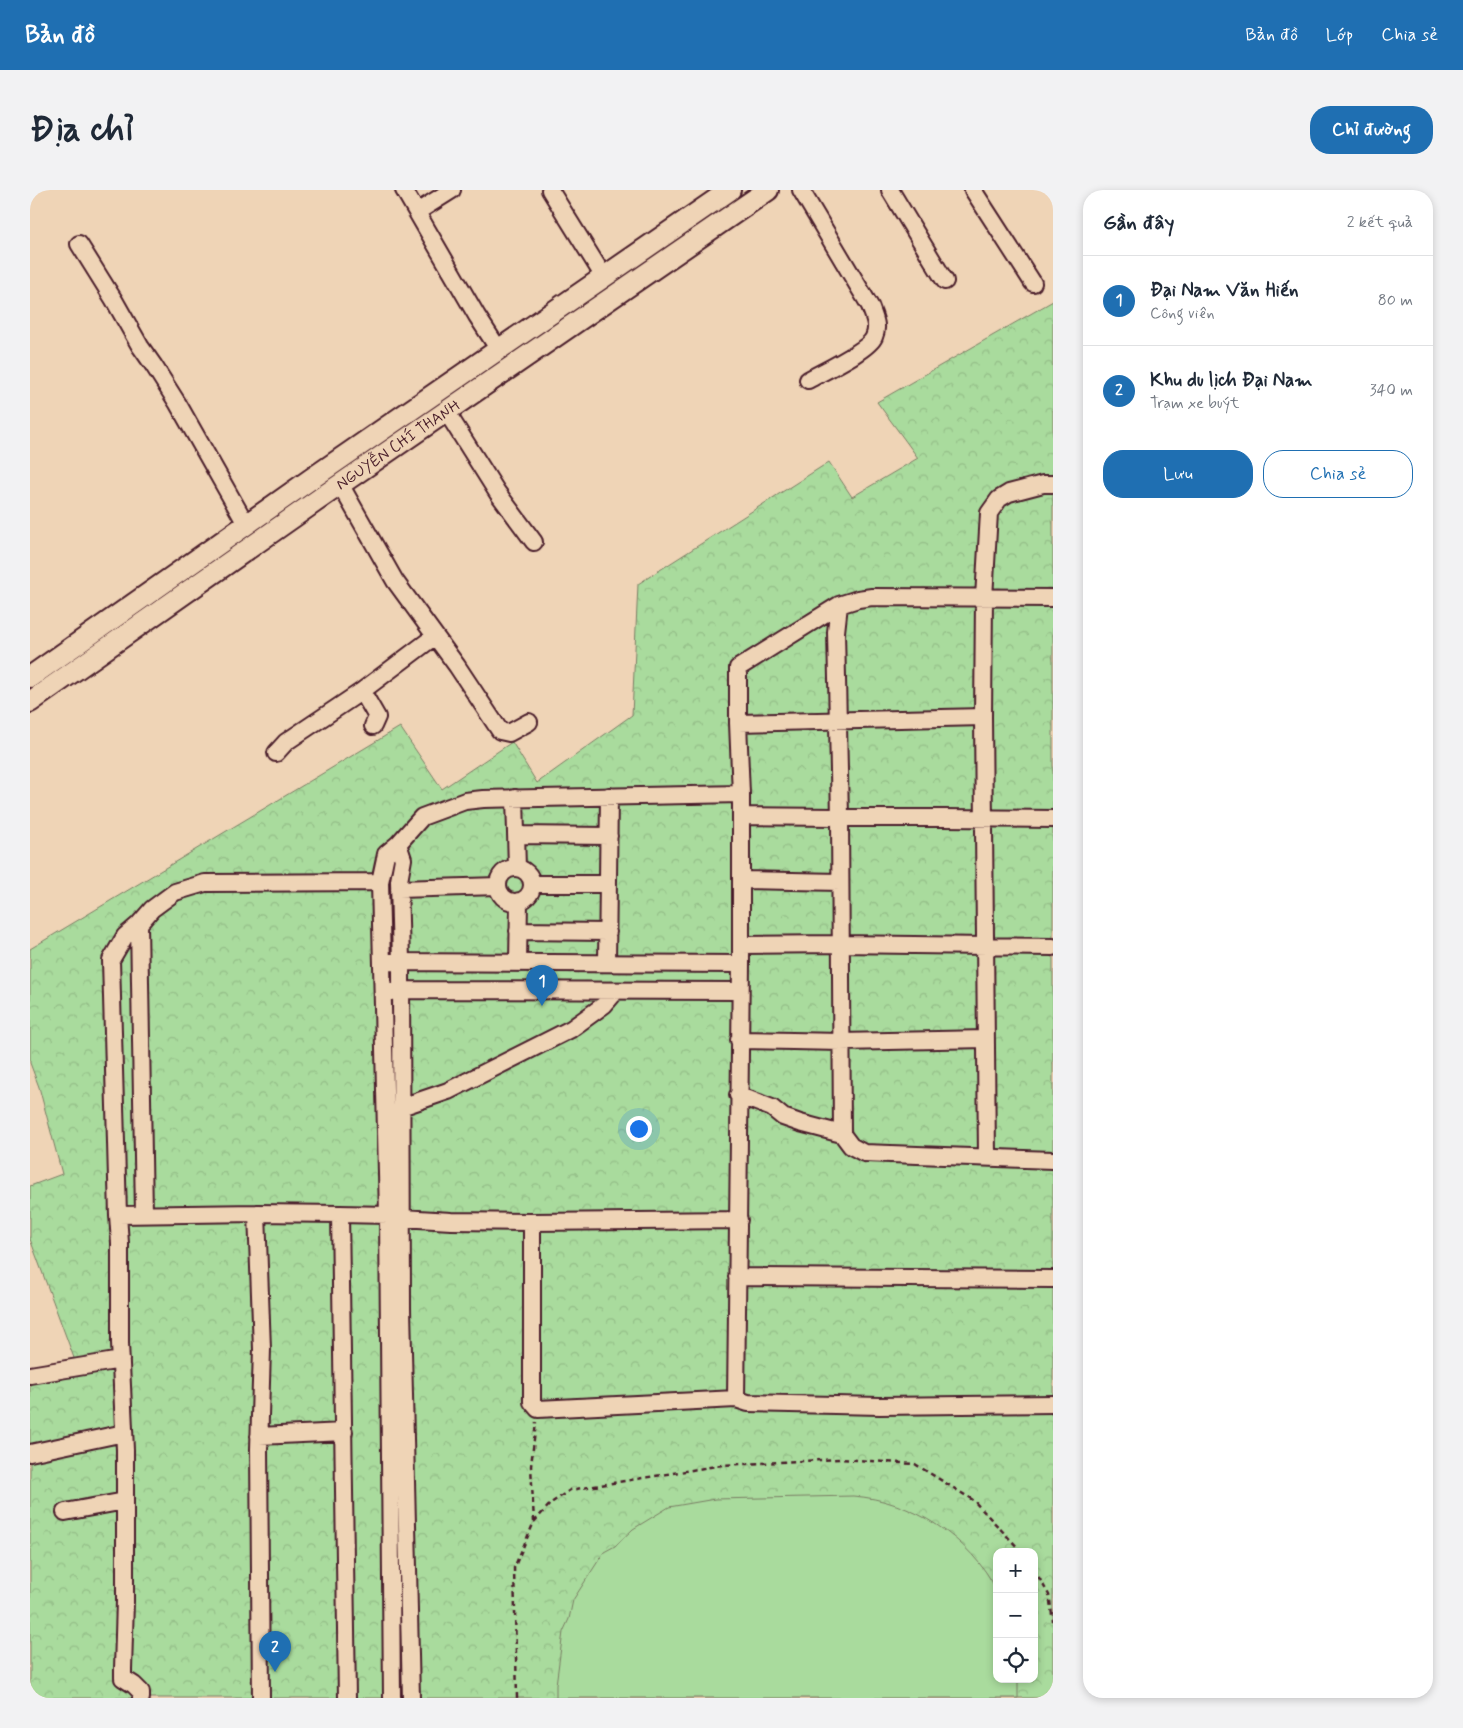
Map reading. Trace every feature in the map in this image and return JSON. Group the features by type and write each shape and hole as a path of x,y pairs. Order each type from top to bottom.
{"main road":[{"name":"NGUYỄN CHÍ THANH","path":"30,677 246,524 730,190"},
{"name":"NGUYỄN CHÍ THANH","path":"30,702 340,484 768,190"},
{"path":"604,277 615,295"},
{"path":"330,466 340,484"}],"street":[{"path":"404,190 477,316 499,350"},
{"path":"417,212 452,190"},
{"path":"550,190 604,277"},
{"path":"801,190 870,306 877,323 874,338 859,351 808,380"},
{"path":"890,190 945,281"},
{"path":"973,190 1033,283"},
{"path":"79,244 140,346 178,404 246,524"},
{"path":"446,411 497,492 534,542"},
{"path":"340,484 395,581 500,731 509,733 529,722"},
{"path":"987,1157 983,716 984,598 989,513 999,499 1009,493 1043,484 1053,484"},
{"path":"736,1399 741,880 738,668 839,605 858,599 872,597 1053,598"},
{"path":"839,605 836,632 840,817 842,1134 851,1146 864,1153 1053,1160"},
{"path":"276,753 286,742 362,691 435,636"},
{"path":"362,691 377,717 374,726"},
{"path":"738,723 983,716"},
{"path":"410,1698 402,1308 381,962 380,882 386,854 398,844 422,817 465,801 514,798 741,794"},
{"path":"607,963 609,796"},
{"path":"514,798 517,868"},
{"path":"741,816 1053,819"},
{"path":"516,835 609,836"},
{"path":"392,1698 395,1216 401,1107 399,889 402,859 398,844"},
{"path":"517,868 527,873 532,884 529,895 519,901 508,900 503,896 498,886 499,880 506,871 517,868"},
{"path":"741,880 840,882"},
{"path":"141,1698 141,1692 124,1678 122,1668 125,1601 124,1433 111,960 124,936 139,924 152,909 175,892 205,883 380,882"},
{"path":"532,884 608,884"},
{"path":"399,889 498,886"},
{"path":"518,963 519,901"},
{"path":"139,924 144,1214"},
{"path":"518,931 608,932"},
{"path":"740,945 840,944 1053,947"},
{"path":"381,962 740,964"},
{"path":"382,993 401,990 740,991"},
{"path":"401,1107 448,1091 571,1028 604,1005 616,991"},
{"path":"739,1040 841,1042 986,1039"},
{"path":"738,1095 772,1108 783,1117 842,1134"},
{"path":"257,1213 262,1349 259,1436 262,1698"},
{"path":"118,1215 340,1214 451,1221 532,1222 739,1220"},
{"path":"340,1214 347,1698"},
{"path":"532,1222 532,1402 538,1408 736,1399 748,1403 861,1405 1053,1404"},
{"path":"737,1277 1053,1279"},
{"path":"30,1374 121,1360"},
{"path":"259,1436 344,1432"},
{"path":"30,1453 124,1433"},
{"path":"65,1512 125,1501"}],"path":[{"path":"534,1522 532,1466 538,1408"},
{"path":"517,1698 514,1568 534,1522 551,1502 570,1490 722,1465 841,1459 915,1464 973,1500 1018,1548"},
{"path":"1038,1576 1049,1595 1053,1621"}],"green space":[{"path":"1053,301 1053,1698 30,1698 30,1369 74,1358 30,1239 30,1186 62,1174 39,1087 30,1063 30,949 400,727 442,789 512,742 537,783 632,715 638,584 829,462 852,497 918,458 877,402"},
{"path":"853,1496 875,1499 896,1505 937,1525 972,1554 993,1584 993,1683 1018,1683 1018,1698 556,1698 563,1632 569,1619 573,1600 604,1552 615,1546 633,1529 669,1507 715,1499"}],"place":[{"name":"Đại Nam Văn Hiến","path":"542,1006"},
{"name":"Khu du lịch Đại Nam","path":"275,1672"}]}
